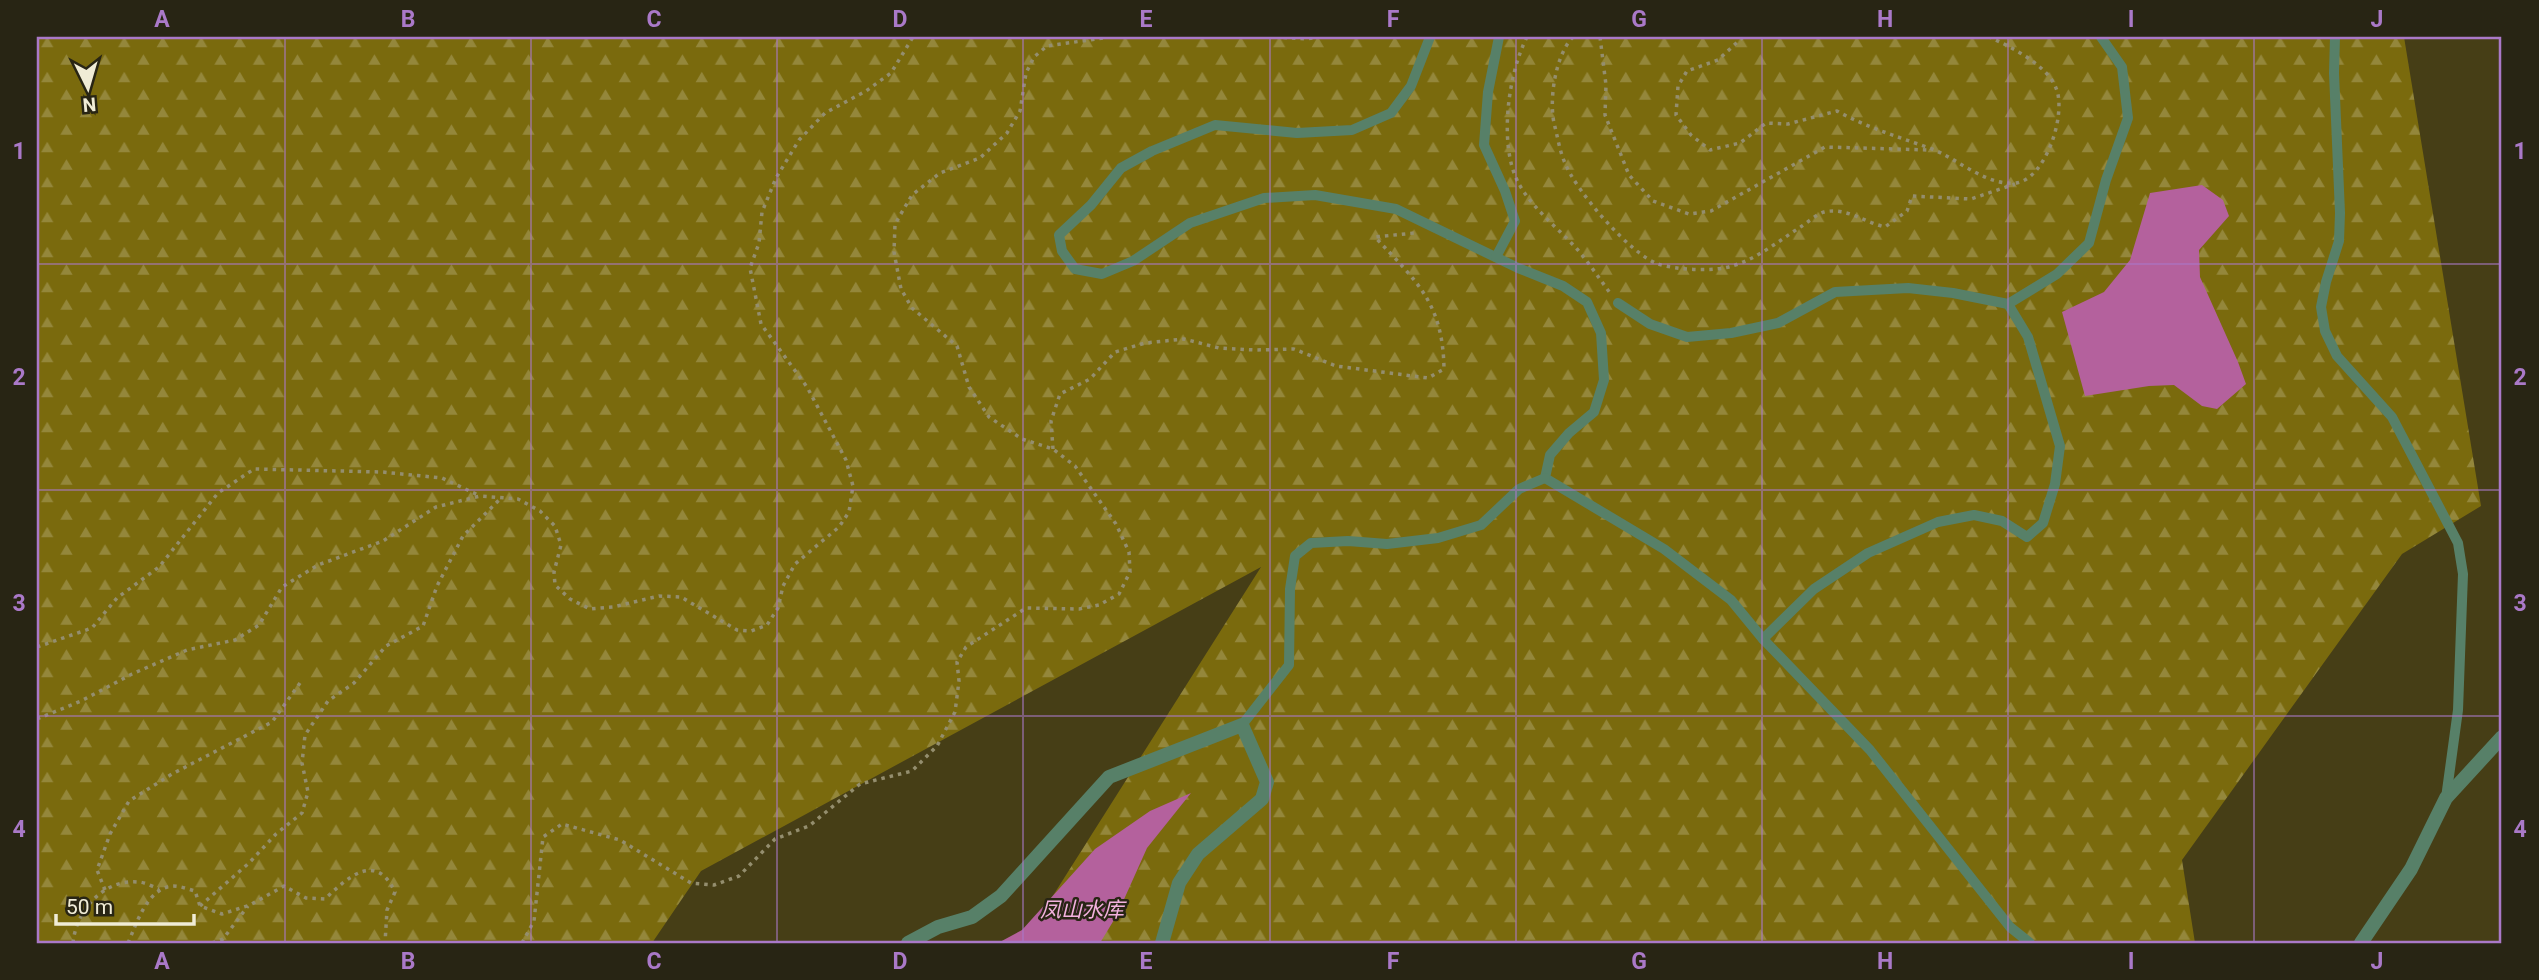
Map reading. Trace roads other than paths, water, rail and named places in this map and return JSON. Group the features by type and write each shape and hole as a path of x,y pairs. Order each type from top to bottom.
{"street":[{"path":"908,943 938,927 972,917 1001,896 1109,778 1242,725 1267,782 1262,799 1198,854 1179,883 1162,943"},
{"path":"2361,943 2411,869 2446,797 2502,737"}],"lane":[{"path":"1430,37 1411,86 1391,113 1352,130 1297,133 1215,125 1152,151 1121,168 1091,205 1059,234 1062,251 1075,269 1102,274 1133,261 1190,223 1264,198 1315,195 1395,209 1496,257 1563,285 1587,302 1601,333 1604,380 1594,412 1569,433 1550,455 1545,478"},
{"path":"1496,257 1515,221 1484,145 1488,92 1499,37"},
{"path":"1618,303 1650,324 1687,337 1731,334 1779,323 1835,292 1908,288 1953,293 2008,304 2057,274 2089,243 2106,180 2128,118 2123,67 2101,37"},
{"path":"2336,37 2334,73 2339,241 2321,307 2325,331 2337,356 2392,417 2458,543 2463,573 2458,710 2446,797"},
{"path":"1763,639 1814,589 1868,553 1938,522 1974,515 2002,521 2027,537 2043,523 2055,484 2060,446 2028,337 2008,304"},
{"path":"1545,478 1664,549 1731,600 1763,639 1870,750 2010,927 2030,943"},
{"path":"1242,725 1289,665 1290,589 1295,556 1311,543 1349,541 1387,544 1438,538 1481,525 1519,489 1545,478"}],"water":[{"path":"2202,185 2223,200 2229,216 2199,250 2200,277 2246,384 2217,409 2202,406 2174,385 2085,396 2062,312 2104,292 2130,260 2150,193"},
{"name":"凤山水库","path":"1191,793 1147,848 1117,915 1100,943 998,943 1022,930 1095,849 1150,811"}]}
